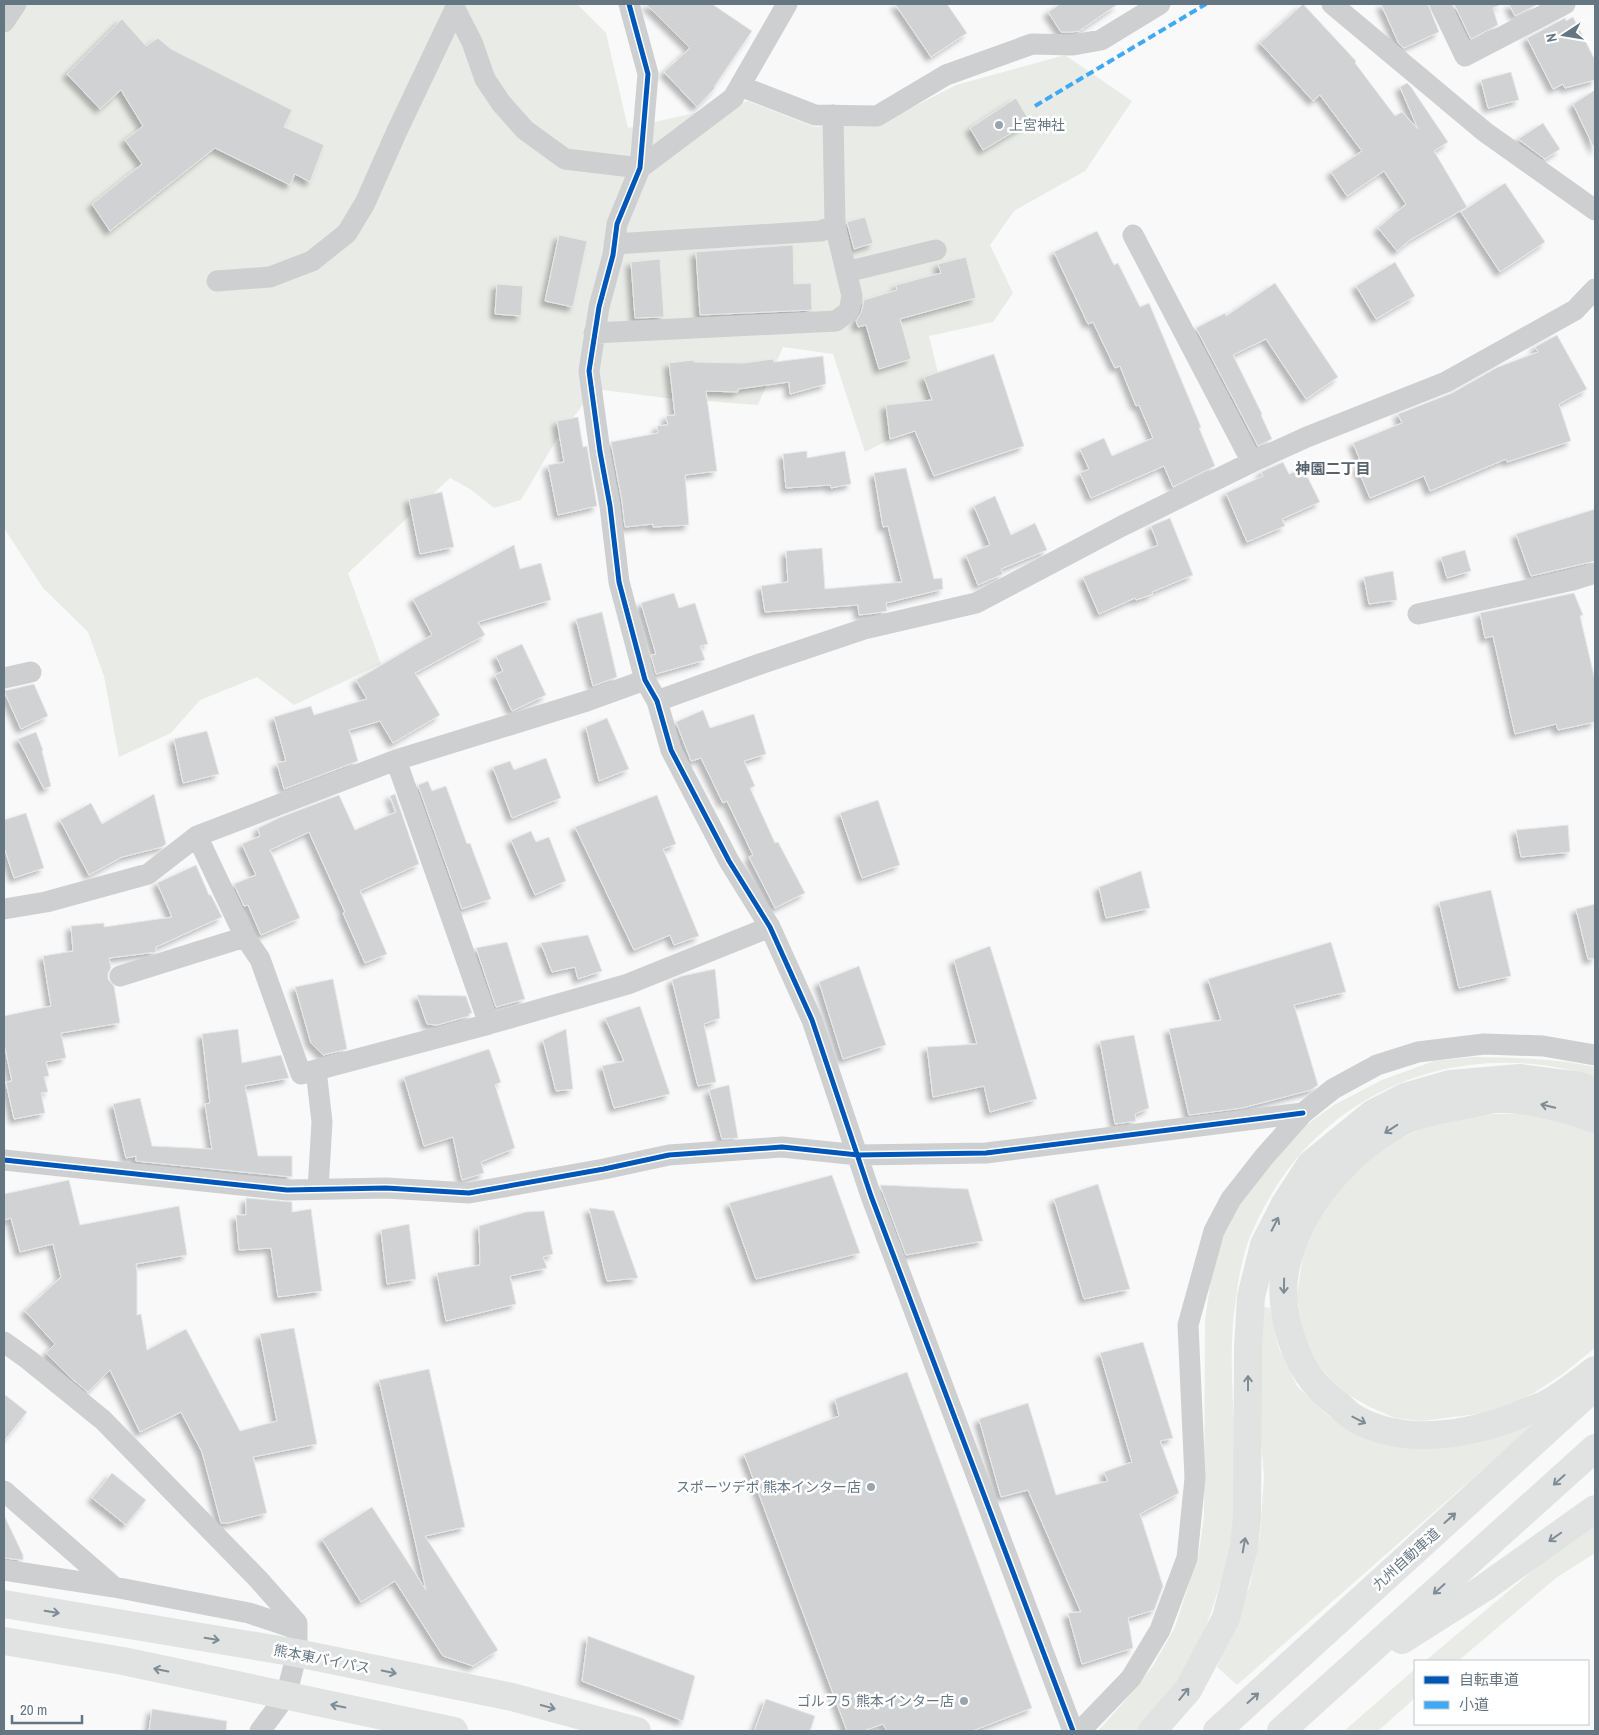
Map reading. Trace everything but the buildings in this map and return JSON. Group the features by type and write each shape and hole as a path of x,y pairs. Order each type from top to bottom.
{"highway":[{"path":"1152,1731 1188,1690 1226,1618 1244,1547 1248,1517 1248,1348 1251,1296 1264,1245 1285,1204 1311,1164 1372,1114 1405,1097 1450,1084 1520,1078 1580,1086 1595,1092"},
{"path":"1595,1119 1529,1101 1497,1099 1436,1110 1400,1123 1374,1140 1343,1165 1318,1197 1295,1236 1285,1272 1284,1298 1286,1318 1293,1343 1301,1364 1316,1386 1356,1419 1384,1431 1434,1436 1489,1426 1544,1405 1595,1370"},
{"name":"九州自動車道","path":"1217,1731 1595,1386"},
{"path":"1281,1731 1595,1448"},
{"path":"1337,1682 1484,1588 1595,1509"},
{"name":"熊本東バイパス","path":"4,1604 297,1641 637,1731"},
{"path":"4,1641 123,1662 454,1731"}],"street":[{"path":"4,22 16,4"},
{"path":"629,4 648,74 640,168 617,224 614,244 598,307 589,371 600,452 610,506 619,582 645,680 657,701 671,750 729,861 770,927 812,1020 874,1205 1073,1731"},
{"path":"217,281 270,277 312,261 347,232 365,203 455,9 472,42 485,79 501,103 525,130 566,159 640,168 733,98 786,4"},
{"path":"740,86 815,115 877,116 946,74 1032,44 1073,45 1101,40 1133,11 1160,4"},
{"path":"1332,4 1485,132 1595,210"},
{"path":"1440,4 1465,56 1565,4"},
{"path":"594,333 836,321 849,311 852,296 835,226 833,115"},
{"path":"614,244 821,231 835,226"},
{"path":"1133,235 1252,462"},
{"path":"846,272 936,250"},
{"path":"657,701 864,629 976,602 1122,526 1252,462 1307,437 1446,382 1575,310 1595,289"},
{"path":"1418,614 1574,580 1595,573"},
{"path":"4,678 31,672"},
{"path":"4,909 46,902 148,874 197,836 396,760 587,701 645,680"},
{"path":"396,760 489,1024"},
{"path":"197,836 245,936 260,959 301,1074 489,1024 628,984 770,927"},
{"path":"120,976 245,936"},
{"path":"1080,1731 1131,1678 1160,1630 1187,1558 1195,1478 1188,1325 1214,1231 1231,1199 1264,1157 1303,1113 1334,1089 1377,1065 1418,1052 1484,1044 1543,1046 1595,1055"},
{"path":"316,1070 322,1122 318,1189"},
{"path":"4,1160 286,1190 386,1188 469,1193 604,1169 669,1155 782,1147 858,1155 986,1153 1303,1113"},
{"path":"4,1342 103,1420 258,1579 297,1623 297,1641 286,1696 260,1731"},
{"path":"4,1491 114,1587"},
{"path":"4,1570 114,1587 249,1613 297,1641"}],"shaded area":[{"path":"4,4 577,4 606,33 628,128 748,101 815,127 884,122 956,85 1065,55 1132,101 1085,171 1014,211 990,245 1013,293 993,322 929,336 947,410 865,452 833,354 783,347 758,405 666,398 595,389 558,437 521,500 494,508 470,489 450,478 348,573 381,664 294,705 257,677 200,700 171,733 119,757 104,676 88,632 43,588 4,528"},
{"path":"1473,1057 1534,1059 1580,1064 1595,1067 1595,1077 1548,1066 1501,1063 1456,1067 1412,1079 1370,1097 1332,1123 1299,1156 1271,1195 1258,1218 1248,1242 1239,1277 1232,1337 1237,1512 1232,1541 1204,1632 1179,1680 1137,1731 1098,1731 1153,1666 1175,1627 1199,1552 1204,1517 1205,1320 1213,1265 1224,1234 1245,1193 1294,1134 1334,1105 1382,1080 1434,1061"},
{"path":"1473,1114 1526,1114 1552,1119 1595,1133 1595,1348 1564,1373 1534,1393 1508,1406 1485,1413 1422,1421 1395,1418 1345,1393 1319,1365 1304,1339 1297,1296 1304,1246 1334,1192 1387,1145 1427,1126"},
{"path":"1259,1306 1270,1308 1278,1346 1297,1386 1325,1413 1351,1431 1400,1446 1434,1449 1473,1443 1531,1425 1530,1428 1237,1685 1217,1667 1250,1585 1260,1535 1264,1477 1256,1377"},
{"path":"1595,1525 1595,1553 1556,1578 1459,1660 1426,1660 1548,1558"},
{"path":"1414,1670 1414,1699 1378,1731 1344,1731"}],"marked path":[{"path":"1035,106 1206,4"}],"cycle path":[{"path":"629,4 648,74 640,168 617,224 613,255 599,307 589,371 600,452 610,506 619,582 645,680 657,701 671,750 729,861 770,927 812,1020 871,1196 1073,1731"},
{"path":"4,1160 287,1190 386,1188 469,1193 604,1169 669,1155 782,1147 858,1155 986,1153 1303,1113"}],"place":[{"name":"上宮神社","path":"999,125"},
{"name":"スポーツデポ 熊本インター店","path":"871,1487"},
{"name":"ゴルフ５ 熊本インター店","path":"964,1701"}],"district":[{"name":"神園二丁目","path":"1333,469"}]}
